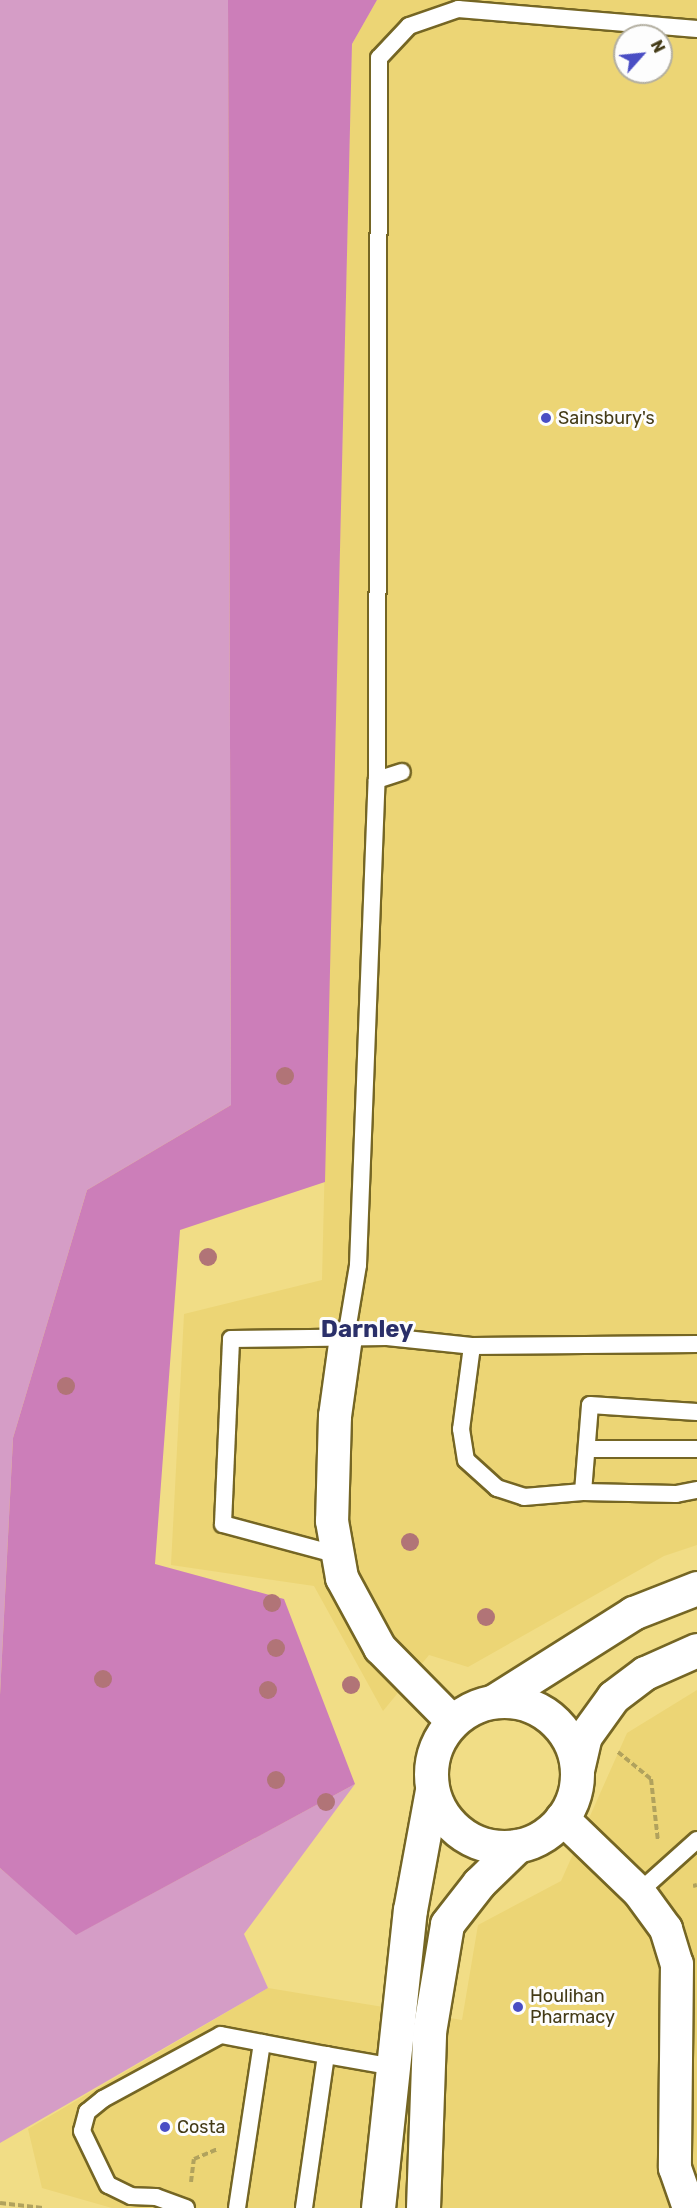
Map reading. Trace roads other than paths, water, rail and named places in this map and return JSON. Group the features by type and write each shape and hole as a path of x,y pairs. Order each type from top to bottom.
{"street":[{"path":"346,1337 335,1416 332,1521 342,1578 380,1648 452,1721"},
{"path":"378,2208 410,1910 432,1790 431,1765 438,1741 452,1721 471,1708 494,1701 633,1613 697,1588"},
{"path":"423,2208 429,2032 447,1924 479,1883 517,1846 550,1831 562,1818 576,1787 577,1770 585,1736 613,1697 645,1673 697,1650"},
{"path":"494,1701 518,1702 541,1711 559,1726 571,1747 577,1770"},
{"path":"432,1790 441,1811 455,1828 474,1840 495,1846 517,1846"},
{"path":"562,1818 639,1892 666,1929 677,1964 687,2093 675,2168 689,2208"}],"lane":[{"path":"346,1337 358,1265 377,780 379,58 409,26 458,9 697,29"},
{"path":"377,780 402,772"},
{"path":"338,1555 223,1524 231,1339 387,1337 472,1346 697,1344"},
{"path":"472,1346 461,1429 466,1460 497,1488 524,1497 583,1492 676,1494 697,1490"},
{"path":"583,1492 590,1449 590,1405 697,1412"},
{"path":"590,1449 697,1449"},
{"path":"639,1892 697,1840"},
{"path":"188,2200 130,2196 108,2185 82,2131 87,2112 221,2035 427,2071"},
{"path":"237,2208 262,2043"},
{"path":"304,2208 326,2055"}],"place":[{"name":"Sainsbury's","path":"546,418"},
{"name":"Houlihan Pharmacy","path":"518,2007"},
{"name":"Costa","path":"165,2127"}],"district":[{"name":"Darnley","path":"367,1330"}]}
